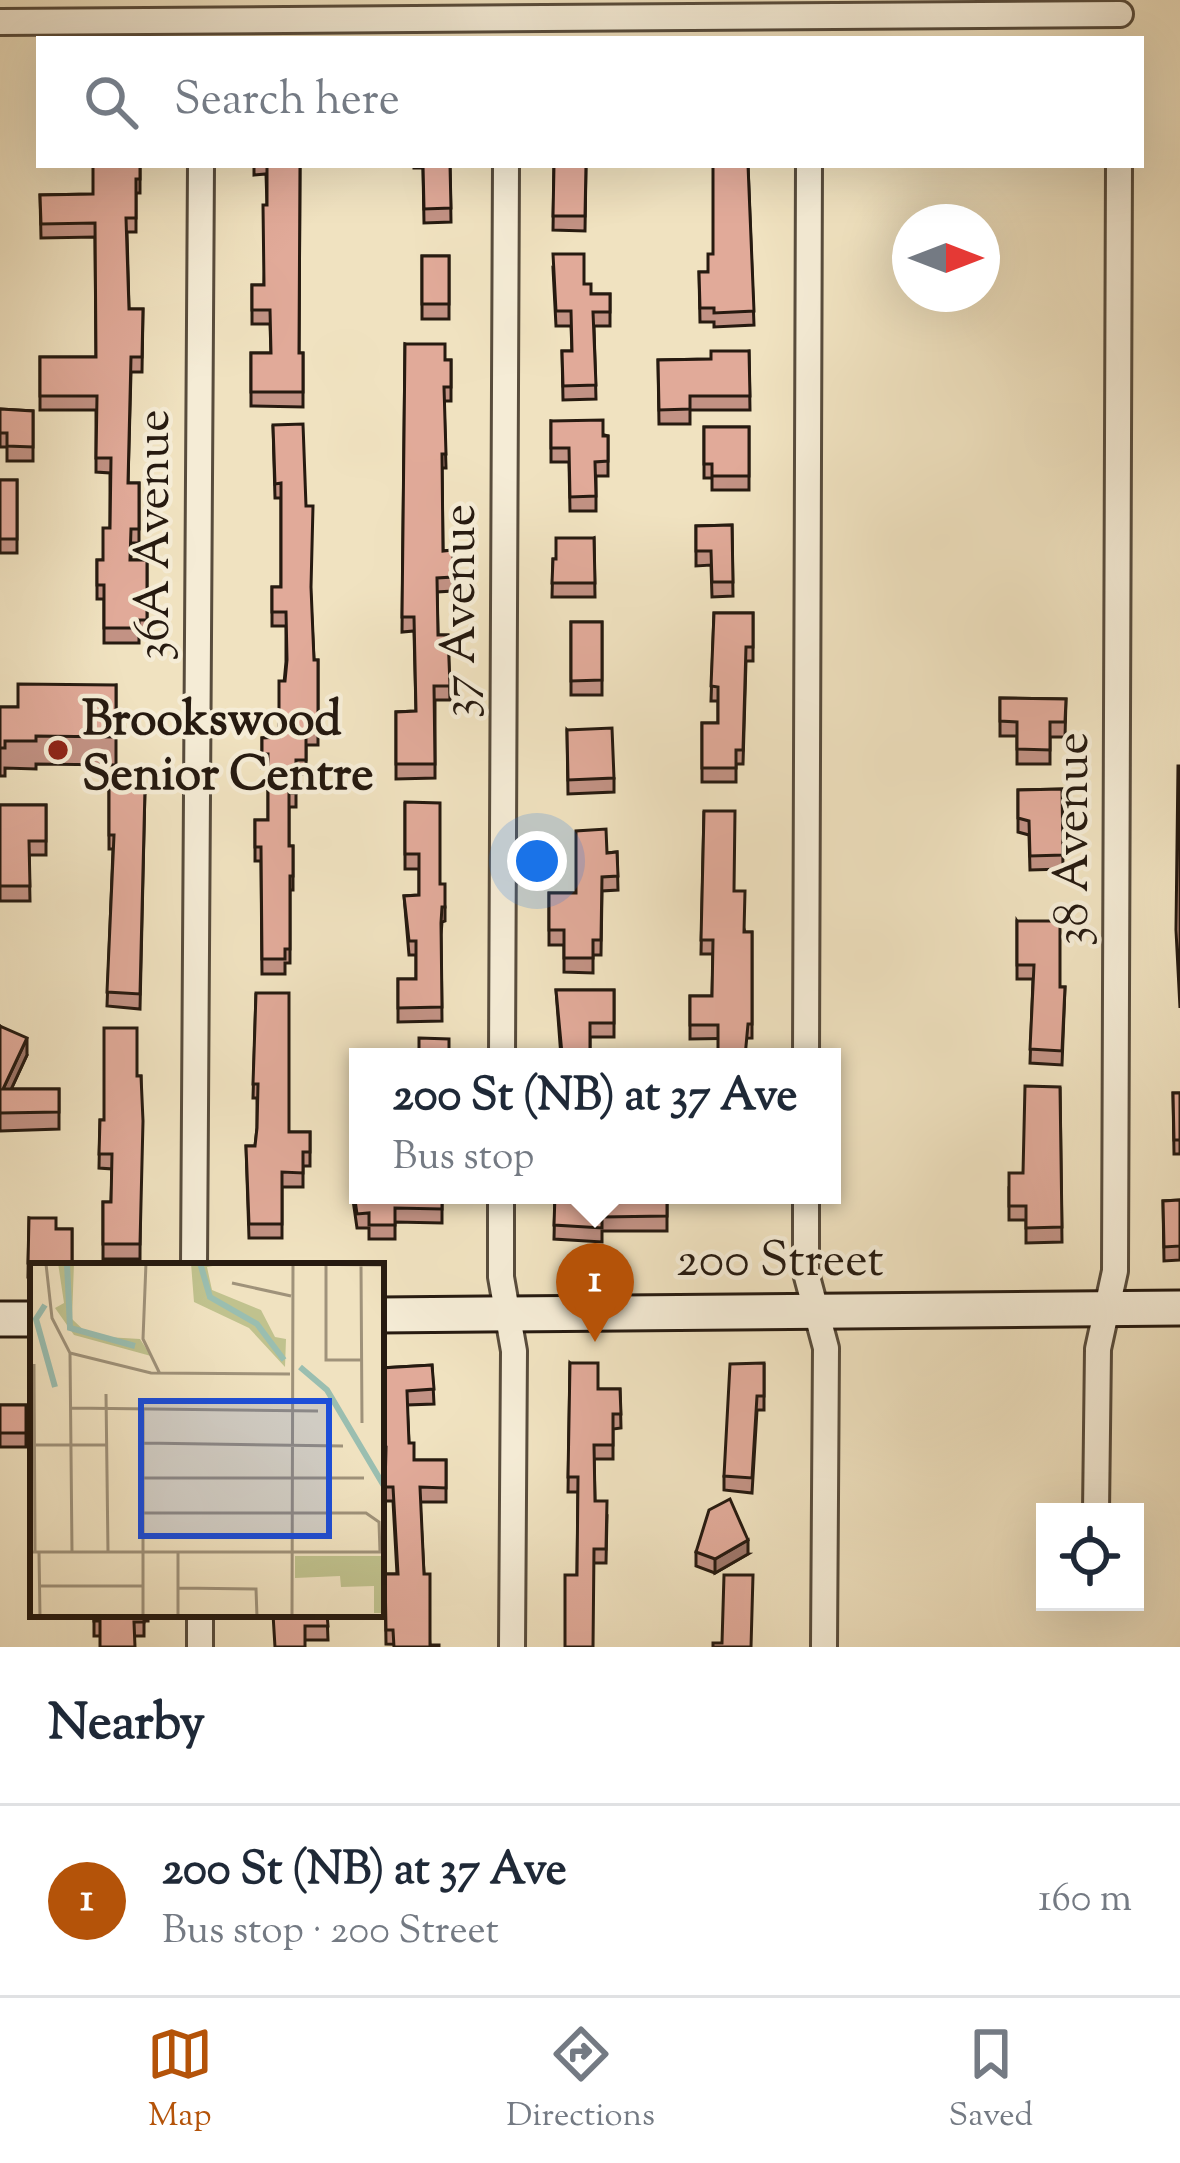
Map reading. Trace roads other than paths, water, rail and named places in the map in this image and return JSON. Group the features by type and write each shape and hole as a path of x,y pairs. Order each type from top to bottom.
{"main road":[{"name":"200 Street","path":"384,1315 1180,1308"},
{"path":"0,1319 30,1318"}],"street":[{"path":"0,22 202,30 810,28 1120,18"},
{"name":"36A Avenue","path":"194,1263 201,168"},
{"name":"37 Avenue","path":"502,1048 506,168"},
{"path":"806,1048 809,168"},
{"name":"38 Avenue","path":"1096,1503 1098,1349 1115,1247 1119,168"},
{"path":"501,1204 501,1277 514,1351 512,1647"},
{"path":"806,1204 806,1273 826,1348 824,1647"}],"place":[{"name":"Brookswood Senior Centre","path":"58,750"},
{"name":"200 St (NB) at 37 Ave","path":"595,1342"}]}
